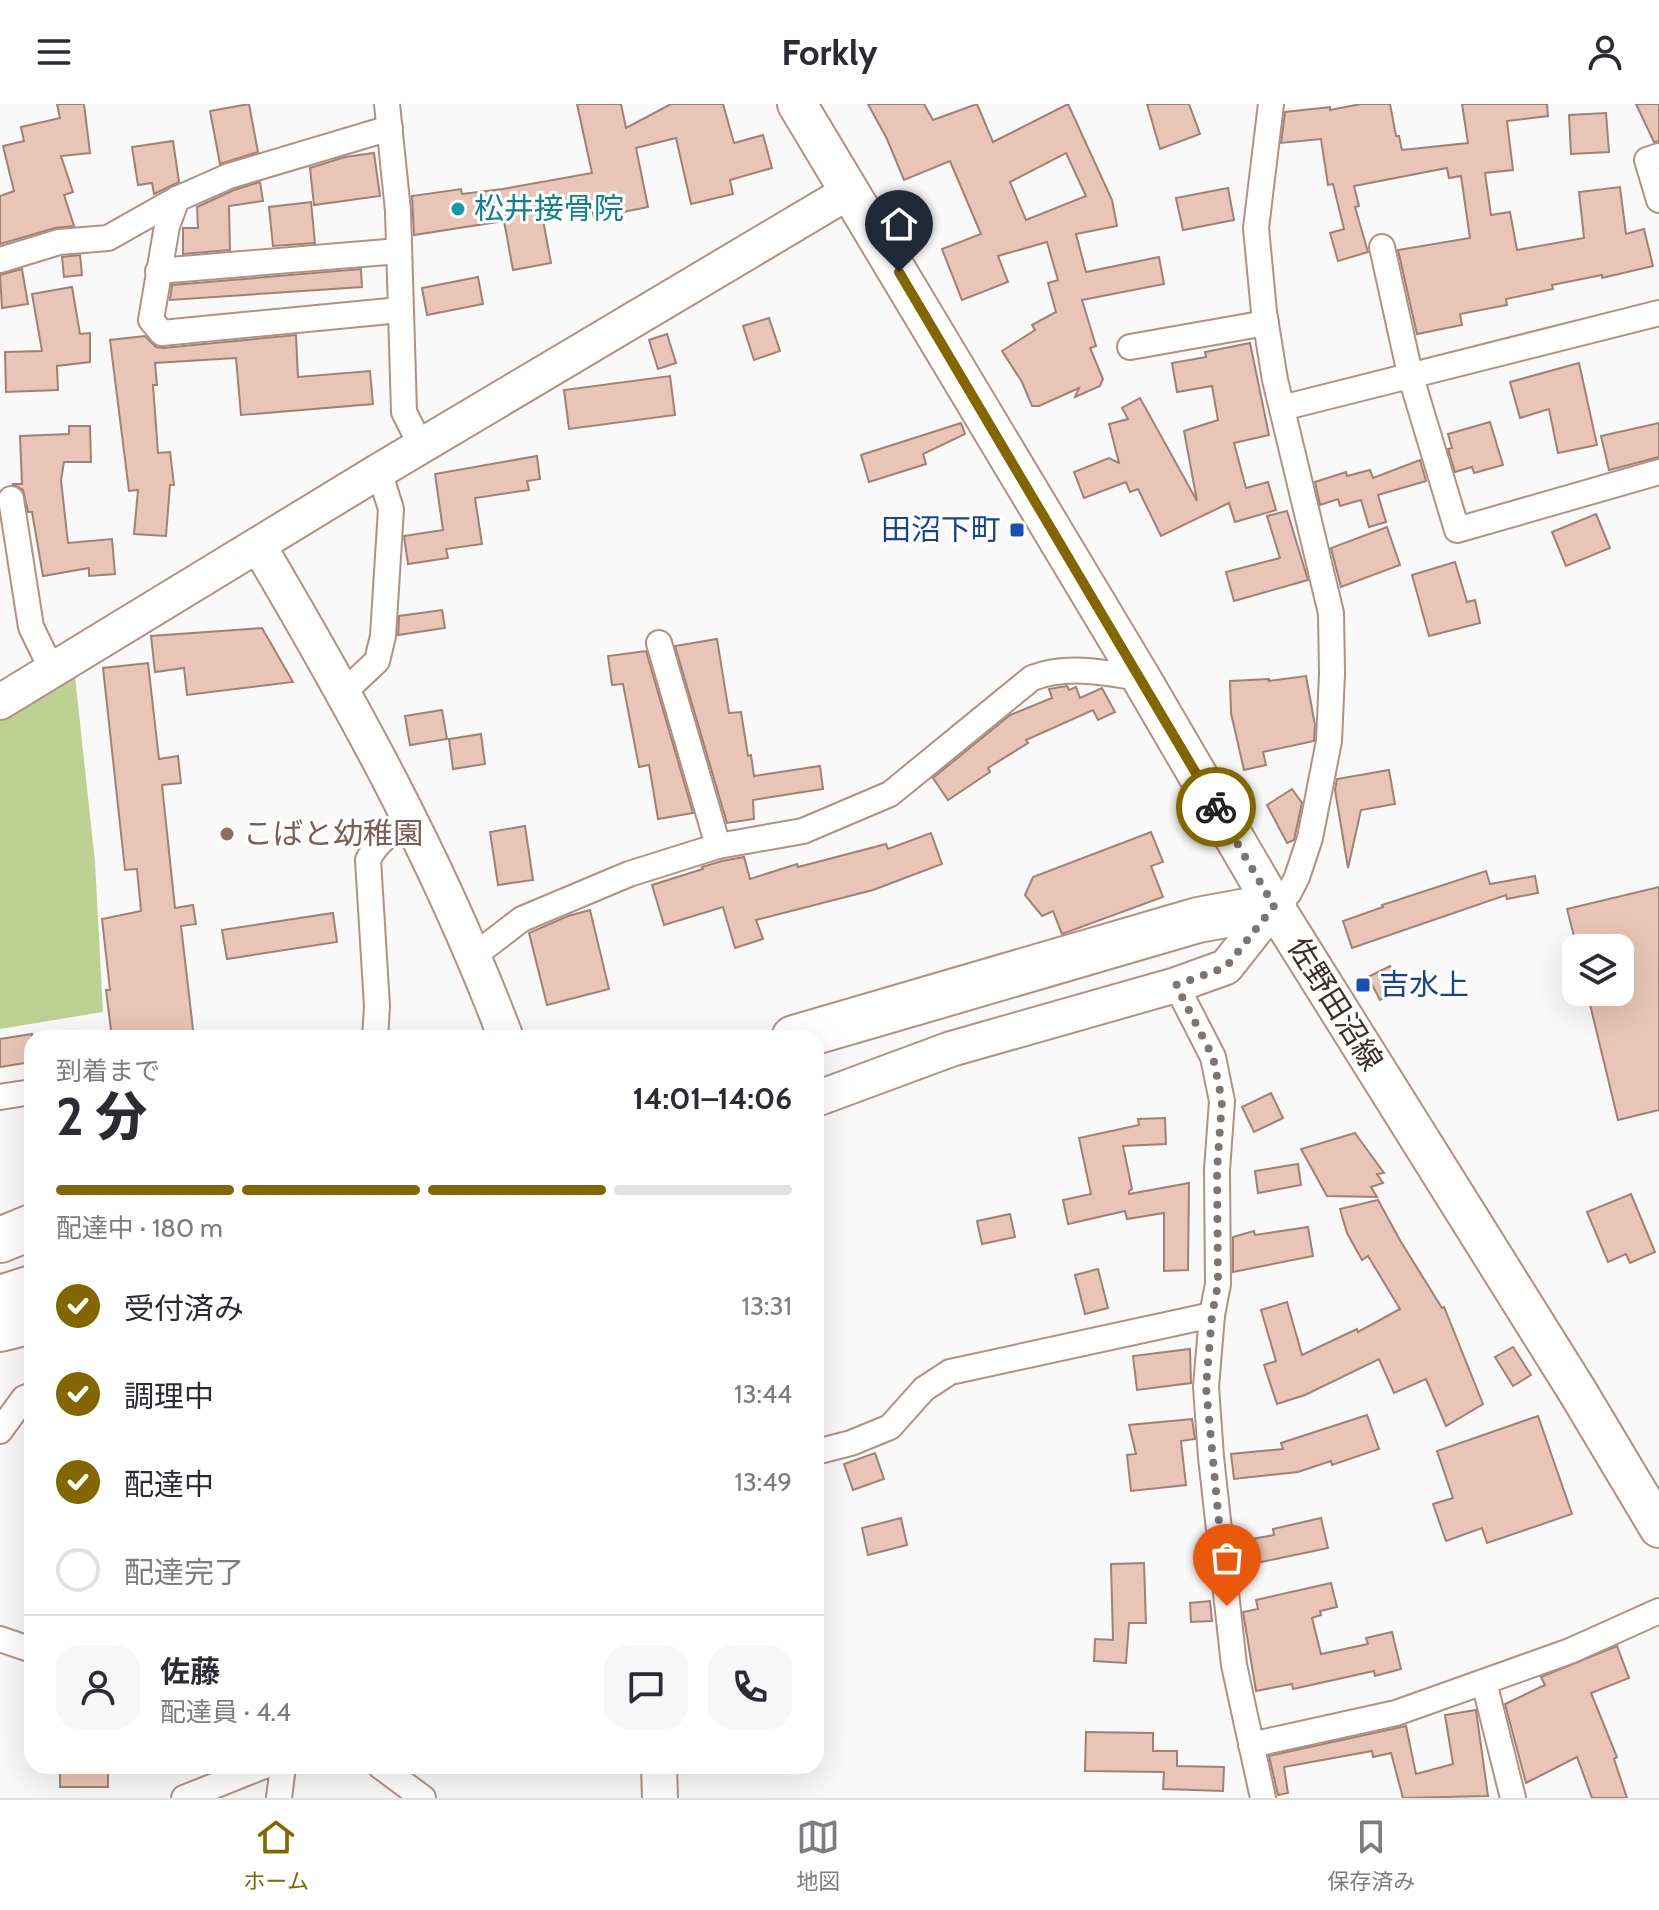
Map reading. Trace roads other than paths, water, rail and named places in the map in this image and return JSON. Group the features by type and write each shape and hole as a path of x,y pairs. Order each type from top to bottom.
{"highway":[{"path":"821,1030 1198,920 1274,906"},
{"path":"824,1054 1213,943 1274,906"},
{"path":"0,1240 24,1230"},
{"path":"0,1276 24,1269"},
{"path":"0,1298 24,1290"},
{"path":"0,1329 24,1323"}],"main road":[{"name":"佐野田沼線","path":"797,104 1274,906 1571,1380 1659,1528"}],"street":[{"path":"824,1096 951,1049 1176,985 1226,967 1274,906 1289,893 1310,838 1320,796 1332,713 1331,613 1282,408 1266,323 1256,228 1271,104"},
{"path":"0,260 59,242 108,238 177,199 229,176 389,116 399,251 404,412 421,446"},
{"path":"1659,156 1647,160 1659,200"},
{"path":"0,702 379,471 850,191"},
{"path":"177,199 167,226 151,320 162,333 400,310"},
{"path":"1382,247 1410,374 1457,530 1659,472"},
{"path":"158,271 399,251"},
{"path":"1282,408 1659,313"},
{"path":"1130,347 1266,323"},
{"path":"344,692 377,661 383,636 391,509 379,471"},
{"path":"11,499 31,627 52,670"},
{"path":"258,545 344,692 412,820 475,955 503,1030"},
{"path":"659,643 718,846"},
{"path":"475,955 522,919 629,874 718,846 803,831 890,794 1032,678 1050,671 1084,670 1141,678"},
{"path":"376,1030 377,1006 368,860 374,847 385,836 412,820"},
{"path":"1176,985 1213,1057 1222,1101 1217,1170 1218,1284 1206,1387 1234,1665 1263,1798"},
{"path":"0,1097 24,1093"},
{"path":"824,1450 890,1427 924,1389 950,1372 1212,1315"},
{"path":"0,1431 24,1398"},
{"path":"1251,1745 1396,1713 1570,1651 1659,1611"},
{"path":"0,1639 24,1647"},
{"path":"1484,1682 1513,1798"},
{"path":"184,1798 244,1774"},
{"path":"279,1798 282,1774"},
{"path":"391,1774 423,1798"},
{"path":"659,1774 660,1798"}],"place":[{"name":"松井接骨院","path":"458,209"},
{"name":"田沼下町","path":"1017,530"},
{"name":"こばと幼稚園","path":"227,834"},
{"name":"吉水上","path":"1363,985"}]}
